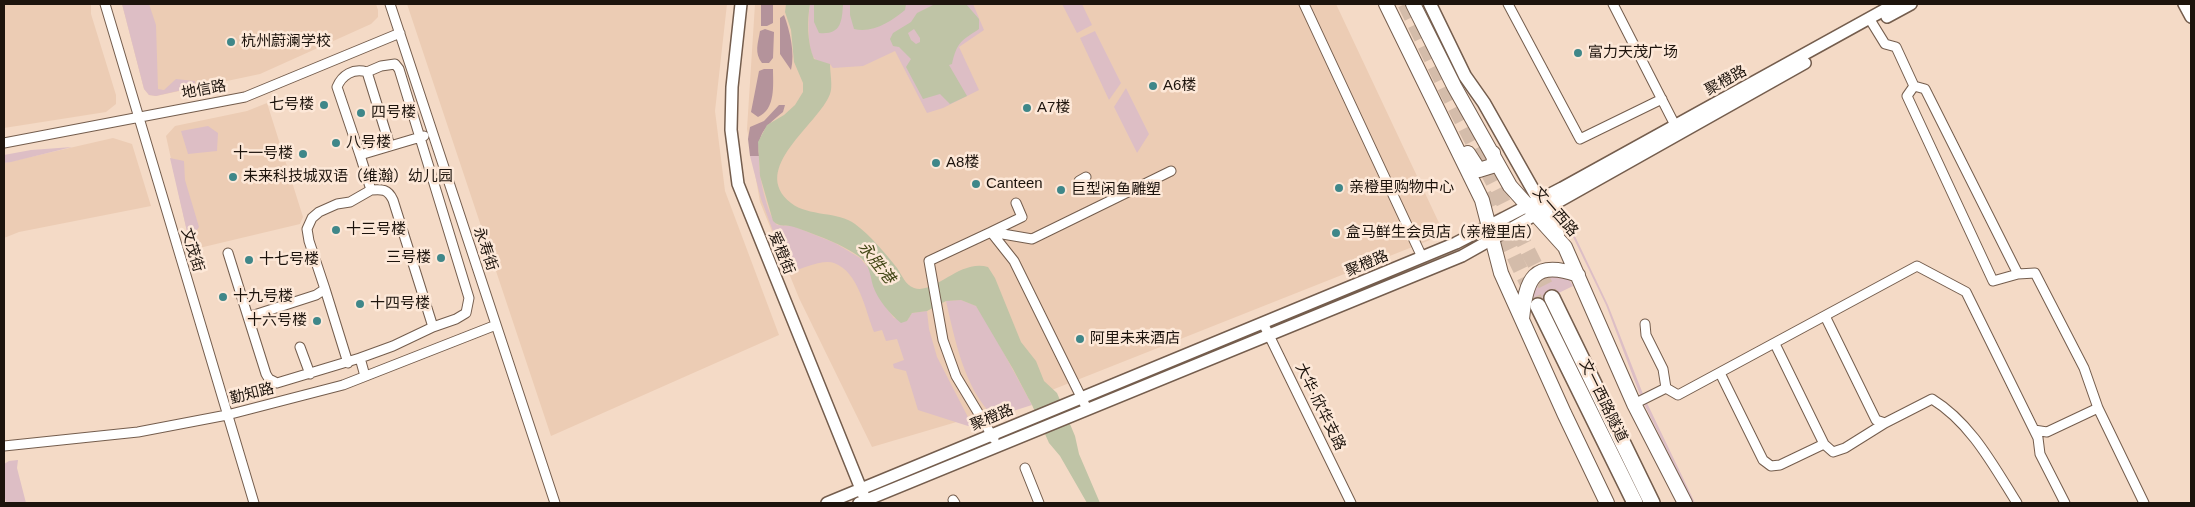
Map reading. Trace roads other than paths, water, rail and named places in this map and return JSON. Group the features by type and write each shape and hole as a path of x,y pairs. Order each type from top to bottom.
{"highway":[{"name":"文一西路隧道","path":"1552,298 1652,503"},
{"name":"文一西路隧道","path":"1538,306 1635,503"}],"main road":[{"path":"1386,4 1482,200 1502,273 1607,503"},
{"name":"文一西路","path":"1413,4 1454,86 1510,186 1537,208 1565,247 1634,404 1685,503"},
{"path":"1430,4 1465,76 1484,104 1537,208"},
{"path":"1429,91 1450,118 1475,166 1479,170 1492,166 1494,160 1492,153"},
{"path":"1522,320 1525,293 1536,275 1546,270 1554,269 1578,275"}],"street":[{"name":"文茂街","path":"105,4 254,503"},
{"name":"永寿街","path":"390,4 555,503"},
{"name":"爱橙街","path":"741,4 732,87 731,130 738,184 861,489 864,502"},
{"path":"1304,4 1422,257"},
{"path":"1508,4 1580,139 1662,99"},
{"path":"1613,4 1678,130"},
{"name":"聚橙路","path":"1871,21 1894,4"},
{"name":"聚橙路","path":"827,503 1422,257 1491,232 1678,130 1871,21 1909,4"},
{"path":"2184,4 2191,17"},
{"path":"1871,21 1885,44 1896,47 1914,86 1925,89 2018,274"},
{"name":"地信路","path":"4,143 245,97 400,33"},
{"path":"228,253 269,379 277,383 348,363 393,346 466,313 469,298 399,70 395,64 381,66 367,72 361,70 344,76 337,87 372,190"},
{"path":"367,72 390,146"},
{"path":"1914,86 1907,96 1993,281 2018,274 2035,273 2084,368 2098,408 2144,503"},
{"path":"360,154 432,133"},
{"path":"991,232 1032,239 1171,171"},
{"path":"348,363 310,241 308,229 312,218 319,212 337,204 350,202 372,190 381,189 390,193 433,327"},
{"path":"998,446 956,376 943,340 929,262 1022,217 1016,203"},
{"path":"991,232 1014,261 1087,409"},
{"name":"聚橙路","path":"864,502 1462,256 1491,232"},
{"path":"1666,388 1678,395 1916,266 1966,292 2038,438 2040,454 2065,503"},
{"path":"248,317 316,295 325,289"},
{"path":"1825,316 1876,420 1885,423"},
{"name":"大华·欣华支路","path":"1263,323 1351,503"},
{"path":"1645,324 1646,335 1663,369 1666,388"},
{"name":"勤知路","path":"4,446 138,432 227,415 343,385 496,325"},
{"path":"1775,344 1824,444 1833,452 1845,448 1885,423 1932,399 1965,425 2017,503"},
{"path":"300,347 310,374"},
{"path":"360,358 365,376"},
{"path":"1720,373 1763,460 1771,466 1780,464 1824,444"},
{"path":"1634,404 1666,388"},
{"path":"2034,430 2047,432 2098,408"},
{"path":"1025,468 1039,503"}],"water":[{"name":"永胜港","path":"786,4 810,4 808,32 810,46 814,59 830,64 831,88 830,94 823,106 790,147 782,161 777,176 780,190 791,203 798,207 840,217 855,224 878,245 911,287 922,289 930,287 967,268 977,266 988,267 995,278 1021,342 1036,361 1044,381 1057,393 1075,436 1079,454 1100,503 1087,503 1060,456 1049,443 1013,369 976,306 961,300 946,301 927,311 912,313 907,321 901,323 881,301 873,286 868,267 861,258 829,240 773,221 760,176 758,142 767,125 784,115 795,105 803,92 803,83 794,62 791,30 785,12"},
{"path":"814,4 843,4 841,22 836,29 832,32 819,33 814,22"},
{"path":"850,4 906,4 905,10 888,22 875,28 861,30 854,29 850,15"},
{"path":"935,4 966,4 979,19 979,29 958,46 952,64 949,65 967,96 950,104 940,94 923,99 906,67 911,59 899,47 893,46 890,39 893,33 911,22 917,13","holes":["914,29 920,38 920,42 916,44 911,40 908,33"]}],"tunnel":[{"path":"1405,4 1447,92 1552,298"},
{"path":"1484,194 1538,306"}],"place":[{"name":"杭州蔚澜学校","path":"231,42"},
{"name":"富力天茂广场","path":"1578,53"},
{"name":"A6楼","path":"1153,86"},
{"name":"七号楼","path":"324,105"},
{"name":"A7楼","path":"1027,108"},
{"name":"四号楼","path":"361,113"},
{"name":"八号楼","path":"336,143"},
{"name":"十一号楼","path":"303,154"},
{"name":"A8楼","path":"936,163"},
{"name":"未来科技城双语（维瀚）幼儿园","path":"233,177"},
{"name":"Canteen","path":"976,184"},
{"name":"亲橙里购物中心","path":"1339,188"},
{"name":"巨型闲鱼雕塑","path":"1061,190"},
{"name":"十三号楼","path":"336,230"},
{"name":"盒马鲜生会员店（亲橙里店）","path":"1336,233"},
{"name":"三号楼","path":"441,258"},
{"name":"十七号楼","path":"249,260"},
{"name":"十九号楼","path":"223,297"},
{"name":"十四号楼","path":"360,304"},
{"name":"十六号楼","path":"317,321"},
{"name":"阿里未来酒店","path":"1080,339"}]}
